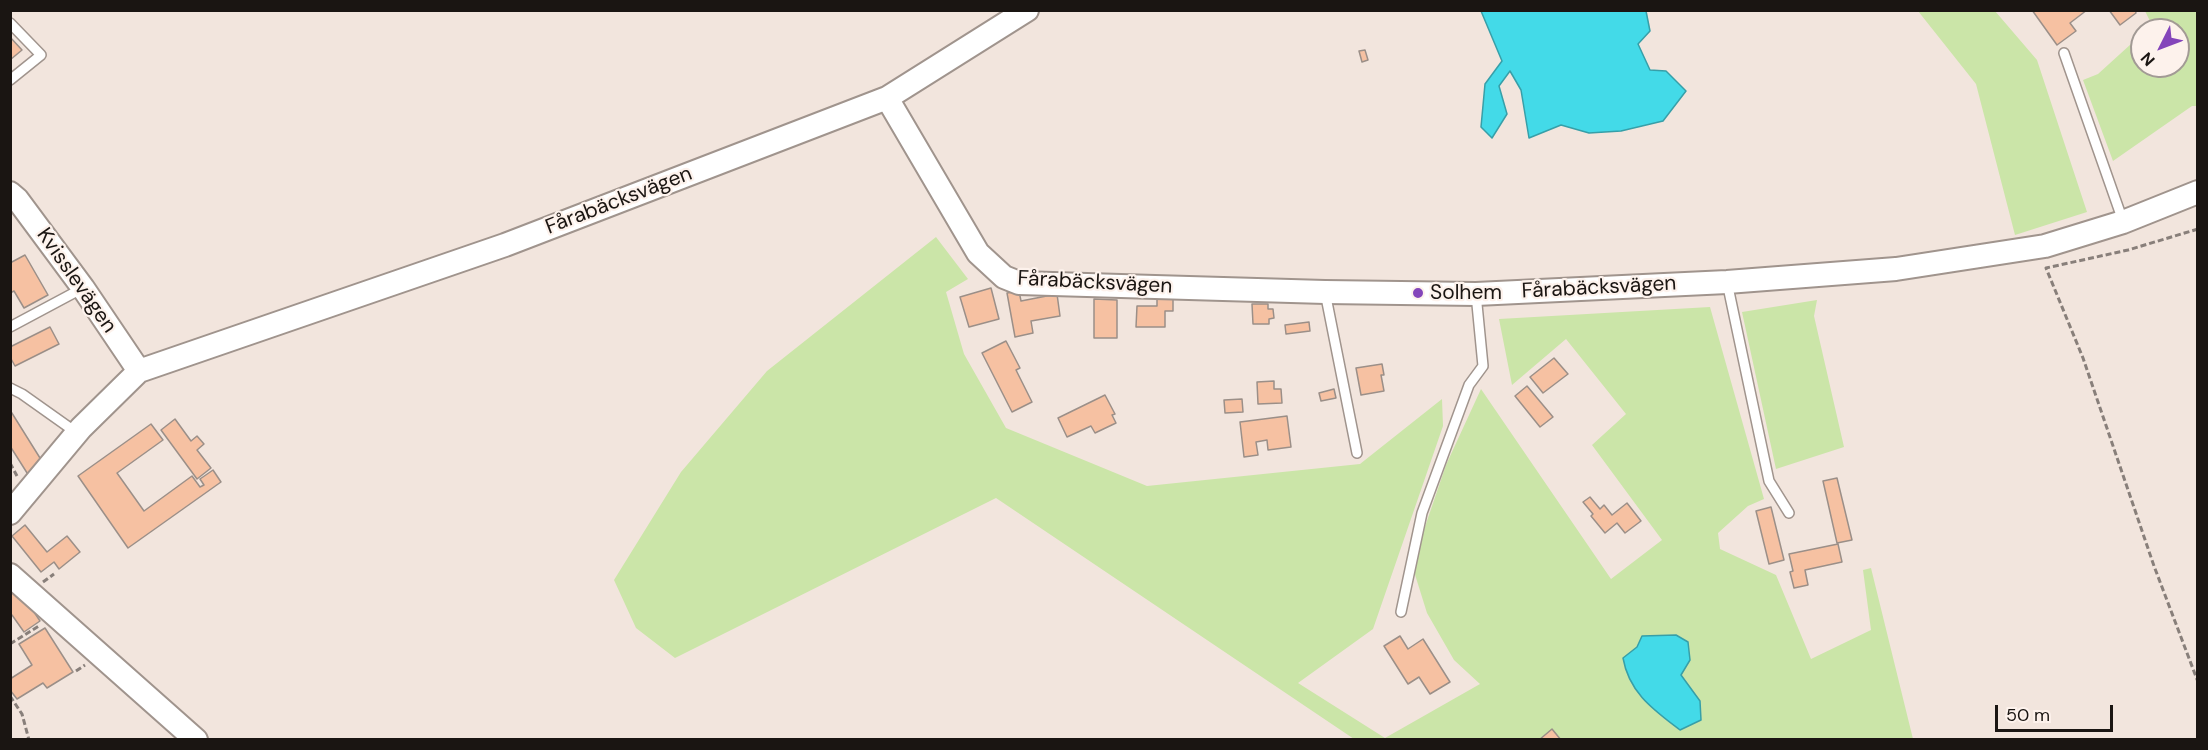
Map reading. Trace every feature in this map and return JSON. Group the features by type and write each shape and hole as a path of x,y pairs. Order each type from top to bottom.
{"street":[{"path":"887,98 1027,10"},
{"name":"Fårabäcksvägen","path":"10,513 77,433 139,371 505,245 887,98 978,253 1004,277 1018,283 1476,294 1727,282 1896,269 2045,246 2123,222 2198,192"},
{"name":"Kvisslevägen","path":"10,193 53,245 139,371"},
{"path":"10,575 196,740"}],"lane":[{"path":"10,24 41,55 10,80"},
{"path":"2064,53 2123,222"},
{"path":"1727,282 1769,481 1789,513"},
{"path":"10,327 83,288"},
{"path":"1325,292 1357,453"},
{"path":"1401,612 1422,513 1469,385 1483,366 1476,294"},
{"path":"10,388 77,433"}],"path":[{"path":"2198,229 2128,250 2046,268 2083,358 2154,566 2198,682"},
{"path":"10,644 55,614"},
{"path":"10,696 22,714 29,740"}],"green space":[{"path":"1918,11 1995,11 2037,60 2087,212 2015,235 1976,84"},
{"path":"2145,11 2197,11 2197,106 2192,106 2113,161 2083,80 2098,74 2130,45 2130,78 2190,78 2190,18 2148,18"},
{"path":"936,237 968,279 946,292 964,354 1006,428 1147,486 1360,464 1442,399 1443,426 1373,629 1298,683 1385,738 1480,684 1454,660 1427,613 1412,565 1446,465 1481,389 1611,579 1662,540 1592,445 1626,414 1566,339 1512,385 1499,319 1710,307 1764,499 1748,506 1718,533 1720,549 1776,575 1811,659 1871,630 1863,570 1871,568 1913,739 1354,739 996,498 675,658 636,628 614,580 681,472 767,371"},
{"path":"1817,300 1814,316 1844,447 1776,469 1742,312"}],"water":[{"path":"1481,11 1646,11 1650,31 1638,44 1650,70 1666,71 1686,91 1663,121 1621,131 1589,133 1561,125 1529,138 1521,90 1510,71 1499,86 1507,114 1492,138 1481,127 1485,84 1502,61"},
{"path":"1676,635 1688,642 1690,660 1681,675 1700,701 1701,720 1680,730 1644,700 1631,681 1623,658 1637,647 1642,636"}],"building":[{"path":"2032,10 2087,10 2070,23 2076,31 2057,45"},
{"path":"2109,10 2135,10 2136,13 2120,25"},
{"path":"10,37 22,50 10,60"},
{"path":"1365,50 1368,60 1362,62 1359,51"},
{"path":"25,255 48,295 24,308 14,291 10,293 10,263"},
{"path":"991,288 999,319 969,327 960,297"},
{"path":"1019,291 1021,301 1057,294 1060,316 1031,321 1033,333 1015,337 1007,293"},
{"path":"1094,299 1117,300 1117,338 1094,338"},
{"path":"1157,299 1173,299 1173,311 1165,311 1165,327 1136,327 1137,306 1157,306"},
{"path":"1252,304 1268,304 1268,309 1273,309 1274,318 1269,319 1269,324 1253,324"},
{"path":"1309,322 1310,331 1286,334 1285,325"},
{"path":"50,327 59,344 15,366 10,357 10,347"},
{"path":"1006,341 1020,368 1016,370 1032,402 1012,412 982,353"},
{"path":"1554,358 1568,374 1543,393 1530,377"},
{"path":"1382,364 1384,375 1381,375 1384,391 1361,395 1356,368"},
{"path":"1274,381 1274,389 1281,389 1282,403 1258,404 1257,382"},
{"path":"1527,386 1553,417 1540,427 1515,396"},
{"path":"1334,389 1336,398 1321,401 1319,393"},
{"path":"1105,395 1115,414 1112,415 1116,423 1095,433 1091,426 1067,437 1058,418"},
{"path":"1242,399 1243,412 1225,413 1224,400"},
{"path":"10,410 45,466 29,476 10,446"},
{"path":"1287,416 1291,447 1268,450 1267,440 1256,442 1258,455 1244,457 1240,422"},
{"path":"175,419 191,441 197,436 204,444 197,450 211,468 197,479 161,430"},
{"path":"151,424 163,440 117,473 144,511 192,476 200,487 204,485 200,479 213,470 221,482 128,548 78,476"},
{"path":"1837,478 1852,540 1837,543 1823,481"},
{"path":"1590,497 1600,509 1604,505 1612,515 1627,503 1641,521 1625,533 1617,523 1605,533 1583,502"},
{"path":"1771,507 1784,560 1769,564 1756,511"},
{"path":"25,525 47,552 67,536 80,552 59,569 54,562 41,572 12,536"},
{"path":"1838,544 1842,562 1805,570 1808,585 1794,588 1789,554"},
{"path":"15,583 40,621 24,632 12,615 10,616 10,587"},
{"path":"45,628 73,672 47,688 43,683 17,699 10,690 10,679 32,665 19,644"},
{"path":"1400,636 1408,649 1423,639 1450,682 1430,694 1419,677 1408,684 1384,646"},
{"path":"1552,729 1561,740 1539,740"}],"place":[{"name":"Solhem","path":"1418,293"}]}
